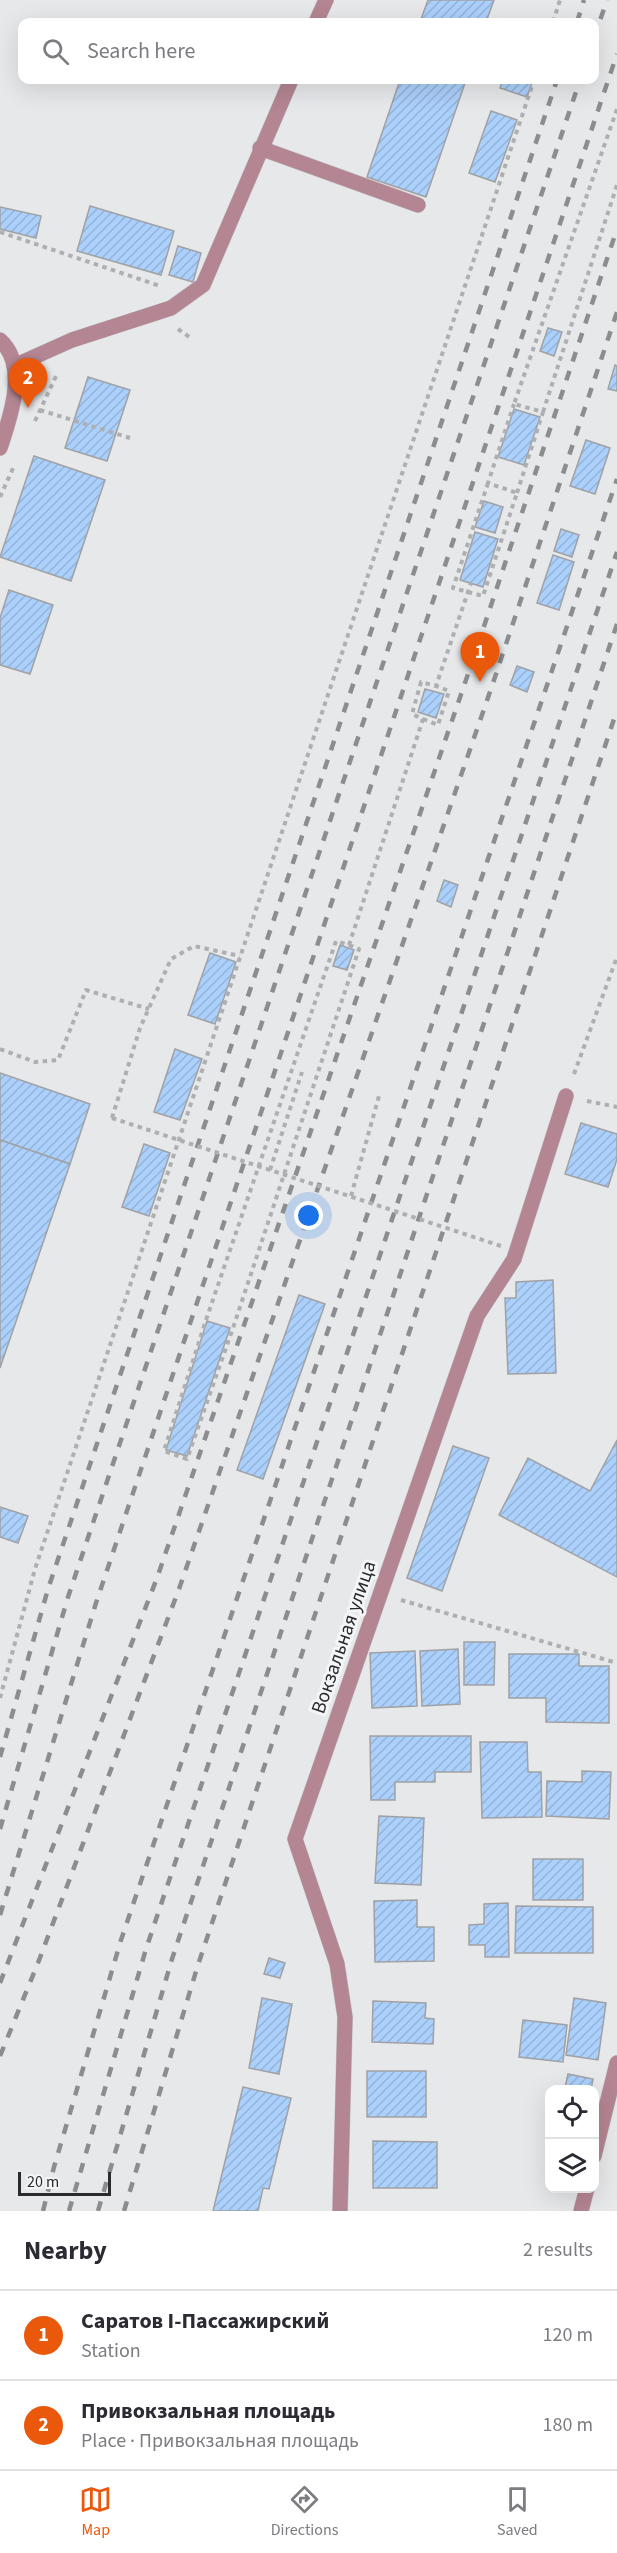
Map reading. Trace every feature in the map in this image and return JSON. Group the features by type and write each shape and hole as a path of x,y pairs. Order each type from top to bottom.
{"street":[{"path":"318,18 326,0"},
{"path":"14,366 72,340 171,308 203,285 289,84"},
{"path":"260,148 418,205"},
{"path":"0,340 14,366 15,401 0,448"},
{"name":"Вокзальная улица","path":"340,2211 345,2018 337,1964 295,1839 477,1316 514,1259 566,1096"},
{"path":"598,2139 617,2063"},
{"path":"581,2211 586,2193"}],"path":[{"path":"554,18 560,0"},
{"path":"0,1698 35,1569 533,84"},
{"path":"617,109 514,404 453,588 468,594 483,596 617,185"},
{"path":"0,232 169,289"},
{"path":"175,327 192,339"},
{"path":"514,404 543,412"},
{"path":"527,413 529,407"},
{"path":"40,410 130,438"},
{"path":"488,483 517,493"},
{"path":"436,686 471,583"},
{"path":"422,682 436,686 449,691 438,724 412,714 422,682"},
{"path":"349,945 423,719"},
{"path":"336,941 349,945 359,949 351,975 234,1328 187,1459 164,1451 206,1320 336,941"},
{"path":"240,956 194,946 171,959 140,1028 112,1118 501,1246"},
{"path":"617,957 566,1096 617,1107"},
{"path":"0,1049 35,1062 58,1060 86,990 149,1009"},
{"path":"270,1170 302,1072"},
{"path":"351,1196 379,1096"},
{"path":"380,1594 617,1663"}],"building":[{"path":"428,0 494,0 487,18 421,18"},
{"path":"399,84 465,84 426,197 367,177"},
{"path":"502,84 532,84 527,97 500,88"},
{"path":"491,111 517,120 495,182 469,173"},
{"path":"90,206 174,231 161,275 77,251"},
{"path":"0,207 41,216 36,238 0,229"},
{"path":"178,246 201,253 193,282 169,275"},
{"path":"548,328 562,332 554,356 540,351"},
{"path":"615,365 617,366 617,391 608,389"},
{"path":"88,377 130,390 107,461 65,448"},
{"path":"514,409 540,417 524,465 498,457"},
{"path":"586,440 610,448 595,494 570,486"},
{"path":"34,456 105,480 71,581 0,557"},
{"path":"484,501 503,507 495,533 475,527"},
{"path":"561,529 579,535 572,557 554,551"},
{"path":"475,532 498,539 483,587 460,580"},
{"path":"553,555 574,562 559,610 537,603"},
{"path":"9,590 53,605 30,674 0,665 0,618"},
{"path":"517,666 534,672 527,692 510,685"},
{"path":"425,689 444,694 436,718 418,712"},
{"path":"444,880 458,885 451,907 437,901"},
{"path":"340,945 354,950 347,970 333,966"},
{"path":"210,953 236,962 215,1024 188,1015"},
{"path":"175,1049 202,1059 180,1120 154,1112"},
{"path":"0,1073 90,1104 70,1164 0,1140"},
{"path":"581,1123 617,1134 617,1159 608,1187 565,1174"},
{"path":"0,1140 70,1164 0,1368"},
{"path":"144,1144 170,1153 149,1216 122,1207"},
{"path":"553,1280 556,1373 508,1374 505,1298 516,1298 516,1282"},
{"path":"299,1295 325,1304 263,1479 237,1470"},
{"path":"207,1321 230,1328 187,1456 166,1450"},
{"path":"617,1440 617,1577 499,1515 528,1458 590,1491"},
{"path":"453,1446 489,1458 442,1591 407,1578"},
{"path":"0,1507 28,1516 18,1543 0,1537"},
{"path":"464,1642 495,1642 494,1685 464,1685"},
{"path":"458,1649 460,1704 422,1706 420,1651"},
{"path":"415,1651 417,1706 372,1708 370,1653"},
{"path":"509,1654 579,1654 579,1666 609,1666 609,1723 546,1722 546,1698 509,1698"},
{"path":"370,1736 471,1736 471,1772 435,1772 435,1782 395,1782 395,1800 371,1800"},
{"path":"480,1742 527,1742 528,1772 541,1772 542,1817 482,1818"},
{"path":"582,1771 611,1772 609,1819 546,1816 547,1781 582,1782"},
{"path":"379,1816 424,1818 421,1885 375,1883"},
{"path":"533,1859 583,1859 583,1900 533,1900"},
{"path":"417,1900 417,1927 434,1927 434,1961 375,1962 374,1901"},
{"path":"508,1903 509,1957 485,1957 485,1945 469,1945 469,1925 484,1924 484,1904"},
{"path":"516,1906 593,1907 593,1953 515,1953"},
{"path":"269,1958 285,1963 280,1978 264,1974"},
{"path":"262,1998 292,2004 279,2074 249,2068"},
{"path":"574,1998 606,2003 598,2060 566,2055"},
{"path":"373,2001 426,2003 425,2018 434,2019 433,2044 372,2042"},
{"path":"523,2020 567,2025 563,2062 519,2057"},
{"path":"367,2071 426,2071 426,2117 367,2117"},
{"path":"568,2074 593,2079 592,2085 566,2085"},
{"path":"243,2087 291,2098 269,2189 263,2188 258,2211 213,2211"},
{"path":"373,2141 437,2142 437,2188 373,2188"}],"railway":[{"path":"578,18 584,0"},
{"path":"599,23 607,0"},
{"path":"0,1915 96,1603 617,54"},
{"path":"0,1757 48,1589 556,84"},
{"path":"0,1829 68,1597 579,84"},
{"path":"0,1983 157,1578 467,677 617,229"},
{"path":"0,2056 38,1963 179,1589 492,686 617,312"},
{"path":"43,2211 121,1940 617,479"},
{"path":"69,2211 146,1949 617,552"},
{"path":"98,2211 172,1959 617,624"},
{"path":"124,2211 197,1968 617,710"}],"place":[{"name":"Привокзальная площадь","path":"28,408"},
{"name":"Саратов I-Пассажирский","path":"480,682"}]}
